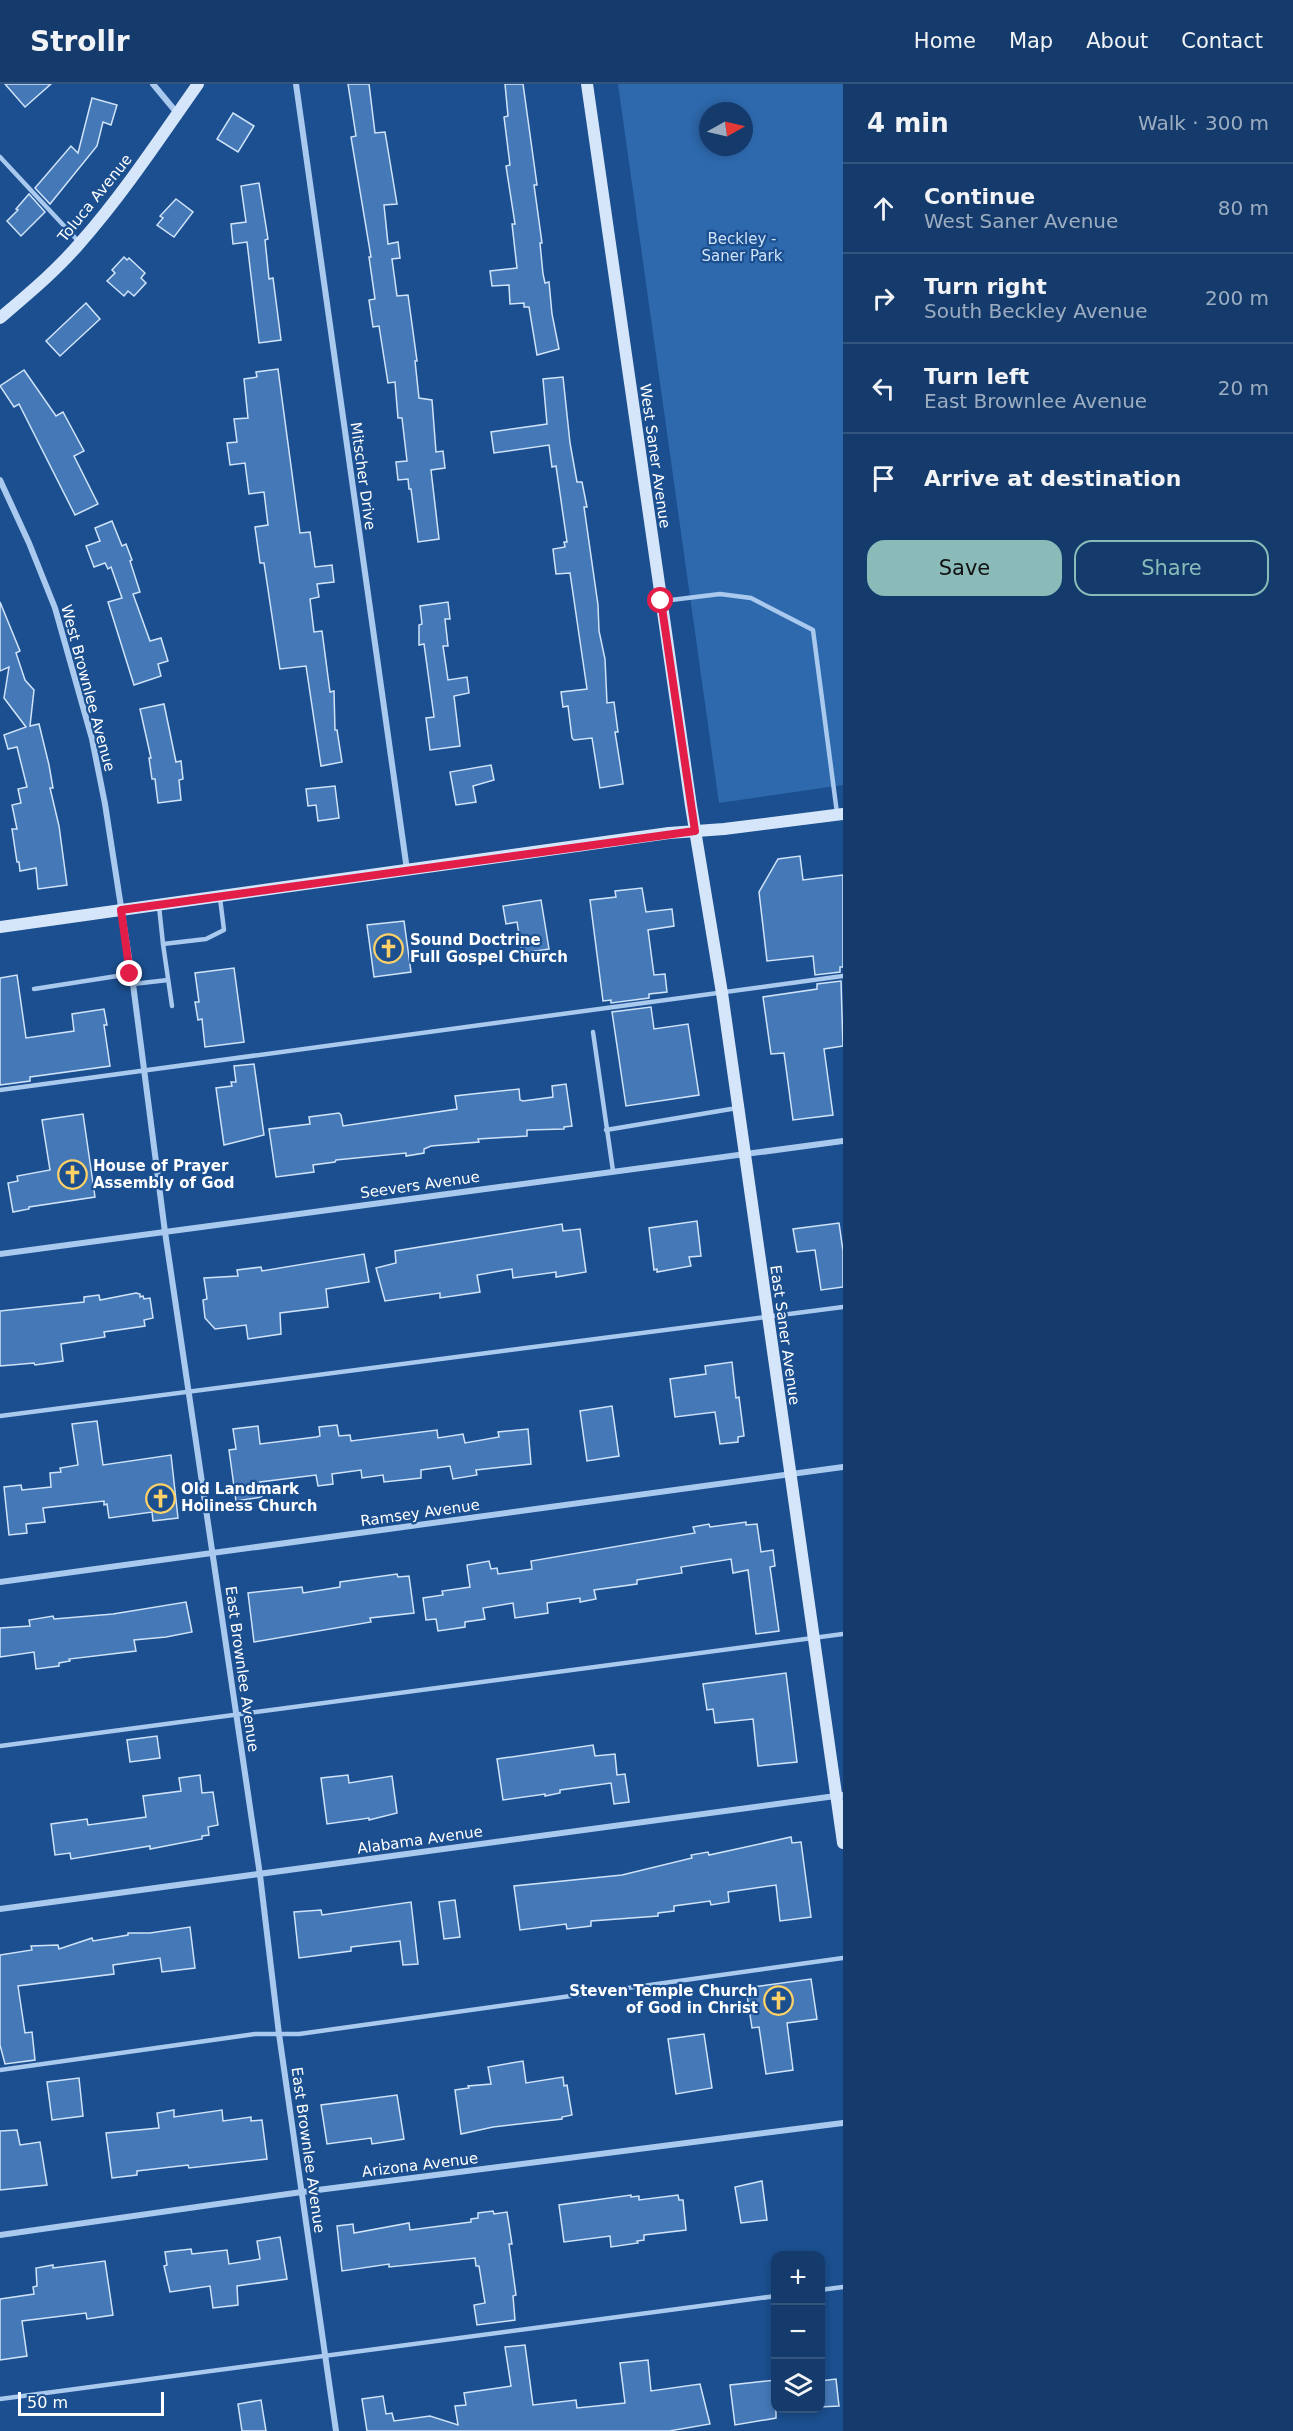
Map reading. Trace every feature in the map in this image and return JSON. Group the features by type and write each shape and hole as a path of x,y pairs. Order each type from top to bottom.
{"street":[{"path":"153,84 177,114"},
{"name":"Toluca Avenue","path":"0,318 48,276 80,243 137,171 198,84"},
{"name":"Mitscher Drive","path":"296,84 407,871"},
{"name":"West Saner Avenue","path":"587,84 695,831"},
{"name":"West Brownlee Avenue","path":"0,480 55,608 73,667 92,739 105,804 121,910"},
{"path":"0,927 695,831 840,815"},
{"name":"East Saner Avenue","path":"695,831 722,993 813,1638 840,1795 843,1843"},
{"name":"East Brownlee Avenue","path":"121,910 133,984 165,1232 260,1875 279,2034 336,2431"},
{"name":"Seevers Avenue","path":"0,1254 843,1141"},
{"name":"Ramsey Avenue","path":"0,1582 843,1467"},
{"name":"Alabama Avenue","path":"0,1909 840,1795"},
{"name":"Arizona Avenue","path":"0,2235 302,2192 843,2123"}],"lane":[{"path":"0,157 80,243"},
{"path":"661,601 720,594 751,598 813,630 840,815"},
{"path":"163,944 206,939 224,930 220,898"},
{"path":"159,905 172,1006"},
{"path":"34,990 130,974"},
{"path":"0,1090 843,976"},
{"path":"133,984 168,980"},
{"path":"593,1032 613,1171"},
{"path":"606,1130 738,1108"},
{"path":"0,1416 843,1307"},
{"path":"0,1746 843,1634"},
{"path":"0,2070 255,2034 311,2032 843,1959"},
{"path":"825,2289 843,2287"},
{"path":"0,2399 771,2297"}],"green space":[{"name":"Beckley - Saner Park","path":"618,84 843,84 843,785 719,803"}],"building":[{"path":"5,84 51,84 25,107"},
{"path":"348,84 369,84 375,133 385,132 397,204 384,205 388,244 398,242 400,258 392,259 397,296 408,295 417,361 415,361 419,398 432,400 436,452 443,451 445,468 431,470 439,539 418,542 408,479 398,480 396,462 407,461 402,418 398,418 395,382 388,383 379,326 373,327 369,300 375,299 369,257 371,257 351,137 356,136"},
{"path":"505,84 523,84 537,185 534,185 542,243 540,243 543,274 545,283 549,282 559,349 537,355 529,307 524,307 524,303 510,304 509,285 492,286 490,271 517,268 512,224 515,224 506,166 510,165 504,117 508,116"},
{"path":"92,98 117,105 111,125 103,122 97,146 50,204 35,188 71,146 78,153"},
{"path":"233,113 254,126 238,152 217,139"},
{"path":"259,183 268,239 265,240 269,279 273,278 281,340 259,343 247,242 233,244 231,224 246,222 241,186"},
{"path":"29,194 45,212 21,236 7,221"},
{"path":"176,199 193,212 174,237 157,225 163,218 160,216"},
{"path":"124,257 127,260 129,258 145,273 141,278 146,283 134,296 128,291 124,296 107,281 115,273 112,270"},
{"path":"86,303 100,319 60,356 46,341"},
{"path":"278,369 300,533 310,532 315,567 332,565 334,582 317,584 319,597 310,599 314,632 322,631 330,692 334,691 335,730 337,730 342,762 321,766 306,666 280,669 264,563 260,563 255,527 268,525 264,492 249,494 245,463 230,465 227,443 237,442 234,419 248,418 244,379 257,377 256,372"},
{"path":"24,370 56,416 63,412 84,451 74,456 98,504 75,515 19,404 14,407 0,386"},
{"path":"563,377 577,482 582,482 587,507 584,507 598,605 599,631 605,659 607,703 614,702 618,732 615,732 623,784 600,788 592,738 574,740 572,738 568,706 563,707 561,692 587,689 570,573 556,574 553,549 565,547 564,542 567,542 556,466 552,467 549,445 494,453 491,432 547,424 543,379"},
{"path":"112,521 122,546 126,544 132,560 130,561 140,592 133,594 150,641 161,638 168,661 158,664 161,676 134,685 108,602 122,598 111,567 108,569 105,563 94,567 86,546 100,541 95,528"},
{"path":"0,602 20,651 16,653 25,680 34,690 30,726 39,724 49,765 53,788 50,788 59,826 67,885 38,889 36,868 20,871 19,862 17,862 12,829 17,829 12,805 21,803 18,789 27,787 17,747 8,749 4,735 26,727 4,698 9,667 0,671"},
{"path":"448,602 450,619 445,619 448,646 443,646 448,680 467,677 469,693 454,696 460,746 430,750 426,718 434,717 424,644 419,645 419,625 422,624 420,606"},
{"path":"164,704 176,762 181,761 183,779 179,780 181,800 158,803 140,709"},
{"path":"491,765 494,780 473,786 476,802 456,805 450,772"},
{"path":"335,786 339,818 318,821 316,805 308,806 306,789"},
{"path":"800,856 803,880 843,875 843,967 840,967 840,972 815,975 813,956 767,961 759,892 778,859"},
{"path":"642,888 646,912 672,909 674,926 648,930 654,975 665,974 667,992 649,994 649,998 611,1003 611,1000 603,1001 590,900 616,897 615,891"},
{"path":"541,900 549,949 522,953 517,922 506,924 503,906"},
{"name":"Sound Doctrine Full Gospel Church","path":"404,921 411,972 374,977 367,925"},
{"path":"234,968 244,1042 205,1047 202,1019 198,1020 195,1002 199,1002 195,973"},
{"path":"17,975 26,1038 74,1031 72,1014 104,1009 110,1066 30,1077 30,1081 0,1085 0,978"},
{"path":"841,981 843,1046 824,1049 833,1115 793,1120 784,1053 771,1054 763,997 817,989 817,984"},
{"path":"651,1007 654,1029 688,1024 699,1095 626,1106 612,1012"},
{"path":"254,1064 264,1135 224,1145 216,1088 232,1086 231,1082 236,1082 234,1066"},
{"path":"566,1084 572,1126 564,1127 564,1129 527,1130 527,1136 478,1139 479,1142 431,1146 424,1149 424,1153 406,1156 406,1153 336,1160 313,1165 314,1172 276,1177 269,1129 310,1124 309,1117 339,1113 343,1126 457,1109 455,1096 472,1094 519,1089 520,1100 523,1101 553,1097 552,1086"},
{"path":"83,1114 95,1197 29,1207 29,1209 13,1212 8,1183 18,1181 17,1176 50,1170 42,1120"},
{"path":"697,1221 701,1256 689,1257 691,1266 657,1272 657,1269 654,1270 649,1228"},
{"path":"839,1223 843,1251 843,1287 821,1290 815,1250 797,1252 793,1229"},
{"path":"562,1224 563,1231 580,1229 586,1272 556,1277 556,1272 513,1278 512,1269 477,1275 480,1292 440,1298 440,1293 385,1301 376,1268 396,1263 395,1251"},
{"path":"364,1254 369,1282 326,1289 328,1307 280,1313 281,1334 248,1339 246,1325 215,1329 205,1318 203,1300 207,1299 204,1278 238,1276 237,1270 261,1267 262,1271"},
{"path":"136,1293 144,1299 150,1298 153,1318 144,1320 145,1326 104,1332 105,1337 61,1344 63,1361 0,1366 0,1311 84,1302 84,1297 99,1295 100,1300"},
{"path":"732,1362 736,1398 739,1397 744,1436 738,1437 738,1442 720,1444 715,1412 675,1417 670,1379 706,1374 705,1366"},
{"path":"612,1406 619,1456 587,1461 580,1411"},
{"path":"97,1421 103,1465 171,1455 178,1518 153,1521 152,1512 109,1518 107,1504 104,1505 104,1501 43,1508 45,1522 26,1524 27,1533 9,1535 4,1487 21,1485 22,1490 51,1487 50,1473 61,1472 60,1468 78,1465 72,1424"},
{"path":"337,1425 339,1436 350,1435 351,1441 437,1430 438,1438 463,1434 465,1443 499,1437 498,1432 528,1429 531,1464 476,1470 477,1475 453,1479 450,1466 421,1470 421,1478 384,1482 383,1475 362,1478 361,1470 332,1474 333,1484 318,1486 316,1475 260,1482 262,1497 236,1501 229,1450 236,1449 233,1429 258,1426 260,1444 316,1437 320,1436 319,1427"},
{"path":"746,1522 746,1525 757,1524 761,1552 773,1550 775,1566 770,1567 779,1631 756,1634 748,1570 733,1573 731,1559 681,1567 682,1573 637,1580 637,1584 594,1590 596,1599 580,1602 580,1598 547,1603 548,1613 515,1618 513,1603 483,1608 485,1619 465,1622 465,1627 438,1631 436,1619 426,1620 423,1598 443,1595 442,1591 470,1587 467,1565 489,1561 491,1569 497,1568 498,1574 532,1569 531,1561 695,1533 693,1527 709,1524 710,1527"},
{"path":"397,1574 398,1577 409,1576 414,1613 370,1618 371,1622 254,1642 248,1593 302,1587 303,1593 340,1587 340,1582"},
{"path":"186,1602 192,1632 134,1640 136,1651 69,1659 70,1661 59,1663 59,1666 36,1669 34,1652 0,1657 0,1628 30,1626 29,1620 53,1616 54,1619 113,1614"},
{"path":"786,1673 797,1762 758,1766 753,1719 715,1723 713,1709 707,1710 703,1684"},
{"path":"157,1736 160,1758 130,1762 127,1740"},
{"path":"593,1745 595,1756 615,1754 617,1775 625,1774 629,1802 614,1804 611,1783 560,1790 560,1793 545,1796 545,1794 503,1800 497,1759"},
{"path":"200,1775 202,1793 213,1792 218,1825 208,1827 209,1835 202,1836 202,1839 150,1849 150,1846 71,1859 70,1853 55,1855 51,1824 87,1819 88,1825 146,1817 143,1796 181,1791 179,1778"},
{"path":"348,1775 349,1783 392,1776 397,1813 369,1820 369,1818 327,1824 321,1778"},
{"path":"791,1837 792,1843 801,1842 811,1917 780,1921 776,1885 728,1892 729,1902 711,1905 710,1901 674,1906 674,1911 658,1913 658,1916 591,1921 591,1926 567,1929 566,1924 520,1930 514,1886 622,1875 692,1858 691,1855 708,1852 709,1855"},
{"path":"455,1900 460,1937 444,1939 439,1902"},
{"path":"411,1902 418,1964 403,1965 400,1941 351,1947 351,1951 299,1958 294,1912 321,1910 322,1915"},
{"path":"190,1927 195,1968 162,1972 160,1958 113,1965 114,1974 18,1986 25,2033 32,2032 35,2060 5,2064 0,2045 0,1955 32,1950 31,1946 58,1945 59,1949 92,1938 93,1941 128,1935 128,1933 150,1933"},
{"path":"811,1979 817,2019 787,2023 793,2070 766,2074 759,2027 752,2028 746,1988"},
{"path":"704,2034 712,2088 676,2094 668,2039"},
{"path":"523,2061 526,2083 563,2077 564,2086 567,2085 572,2115 562,2117 562,2119 493,2127 461,2134 455,2090 469,2088 468,2086 491,2084 488,2067"},
{"path":"79,2078 83,2116 52,2120 47,2082"},
{"path":"397,2095 404,2139 372,2144 371,2138 327,2144 321,2105"},
{"path":"174,2110 174,2117 222,2110 223,2121 251,2117 251,2121 262,2120 267,2159 137,2171 137,2175 112,2178 106,2133 159,2128 157,2113"},
{"path":"17,2130 20,2145 40,2142 47,2185 0,2190 0,2131"},
{"path":"762,2181 767,2220 741,2223 735,2187"},
{"path":"631,2195 631,2197 639,2196 639,2200 678,2195 679,2200 683,2200 686,2230 644,2235 644,2240 637,2241 638,2243 611,2247 610,2236 564,2242 559,2205"},
{"path":"493,2211 494,2214 507,2212 516,2295 513,2296 515,2320 477,2325 474,2305 485,2303 479,2266 476,2266 475,2258 389,2267 389,2264 342,2271 337,2226 353,2224 354,2233 409,2223 410,2230 471,2222 471,2219 478,2218 478,2213"},
{"path":"280,2237 287,2279 237,2286 238,2305 213,2308 210,2286 170,2292 164,2266 167,2265 165,2252 191,2249 192,2254 227,2250 229,2264 260,2259 257,2241"},
{"path":"105,2261 113,2315 87,2319 86,2313 22,2321 27,2356 0,2360 0,2299 34,2294 33,2287 37,2286 36,2268"},
{"path":"525,2345 533,2405 576,2400 577,2408 625,2403 620,2363 648,2360 651,2391 700,2384 710,2424 669,2431 367,2431 362,2399 383,2396 386,2414 392,2413 394,2421 430,2416 458,2425 455,2406 466,2405 464,2393 511,2386 505,2347"},
{"path":"836,2379 839,2406 825,2407 825,2380"},
{"path":"771,2381 771,2413 776,2413 776,2418 735,2425 730,2385"},
{"path":"261,2400 266,2431 242,2431 238,2404"}],"place":[{"name":"Sound Doctrine Full Gospel Church","path":"389,949"},
{"name":"House of Prayer Assembly of God","path":"72,1175"},
{"name":"Old Landmark Holiness Church","path":"160,1498"},
{"name":"Steven Temple Church of God in Christ","path":"779,2000"}],"route":[{"path":"130,974 121,910 695,831 661,601"}]}
